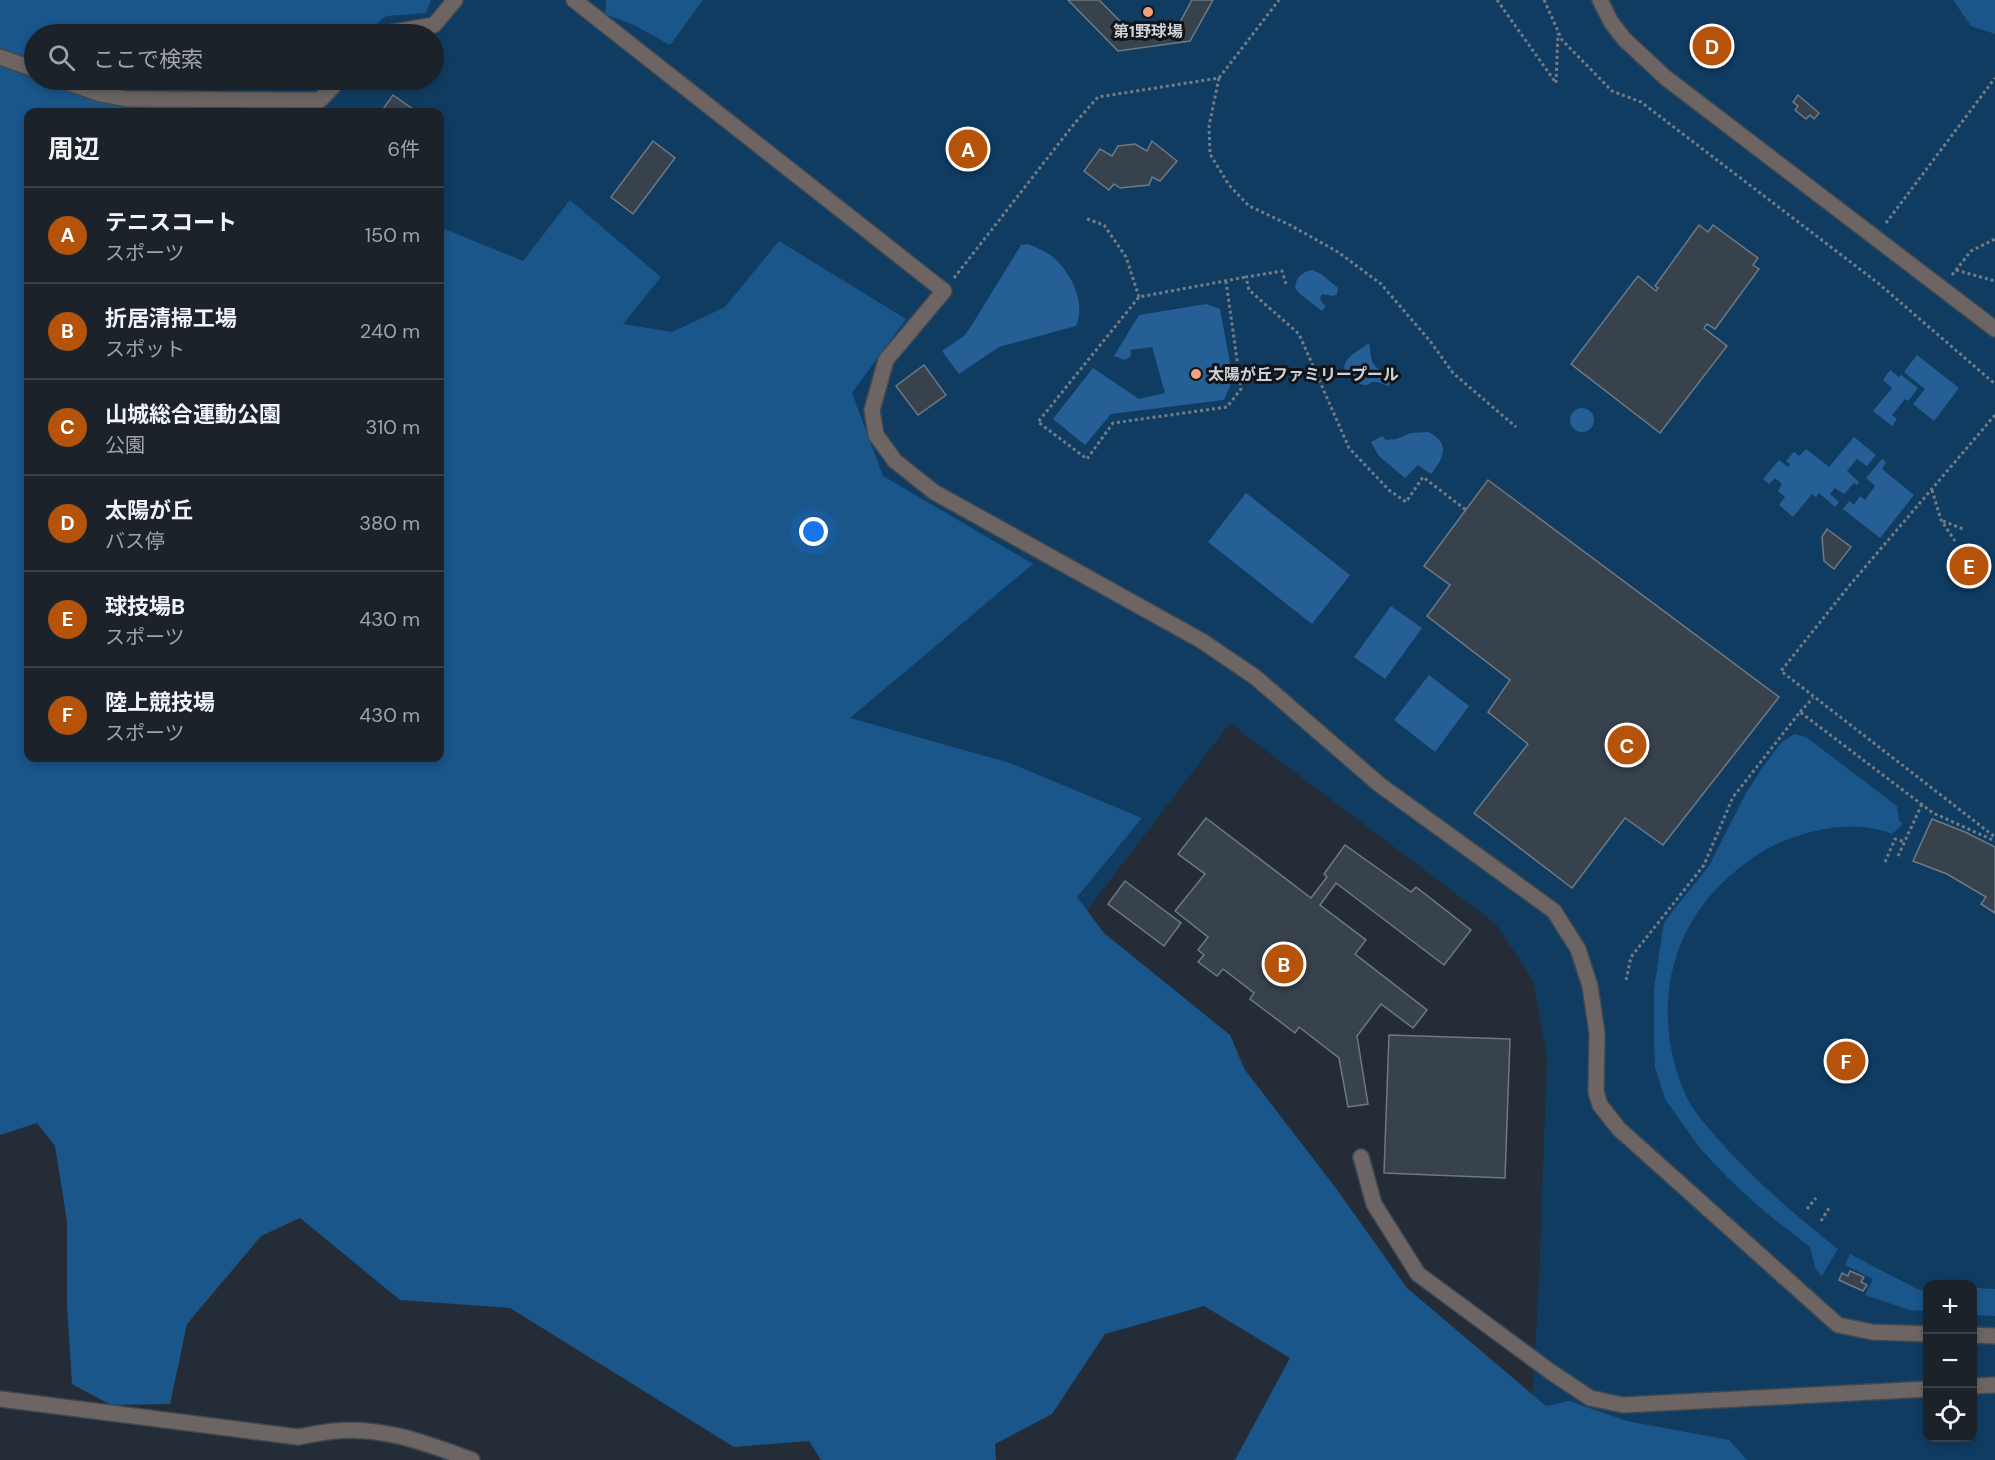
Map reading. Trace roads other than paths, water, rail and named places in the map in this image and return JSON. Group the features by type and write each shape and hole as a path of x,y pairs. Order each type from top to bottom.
{"street":[{"path":"435,24 455,0"},
{"path":"574,0 944,291 886,360 872,410 876,435 895,462 934,492 1202,641 1255,677 1380,785 1554,911 1578,949 1590,986 1597,1033 1596,1092 1600,1105 1619,1129 1838,1324 1872,1332 1923,1334"},
{"path":"1600,0 1611,22 1624,39 1665,78 1995,329"},
{"path":"0,57 24,65"},
{"path":"89,90 127,99 320,100 330,90"},
{"path":"1361,1157 1374,1204 1418,1274 1590,1398 1623,1405 1923,1389"},
{"path":"1977,1335 1995,1336"},
{"path":"1977,1386 1995,1385"},
{"path":"0,1399 298,1437 335,1431 369,1431 414,1440 472,1460"}],"place":[{"name":"第1野球場","path":"1148,12"},
{"name":"太陽が丘","path":"1712,46"},
{"name":"テニスコート","path":"968,149"},
{"name":"太陽が丘ファミリープール","path":"1196,374"},
{"name":"球技場B","path":"1969,566"},
{"name":"山城総合運動公園","path":"1627,745"},
{"name":"折居清掃工場","path":"1284,964"},
{"name":"陸上競技場","path":"1846,1061"}]}
